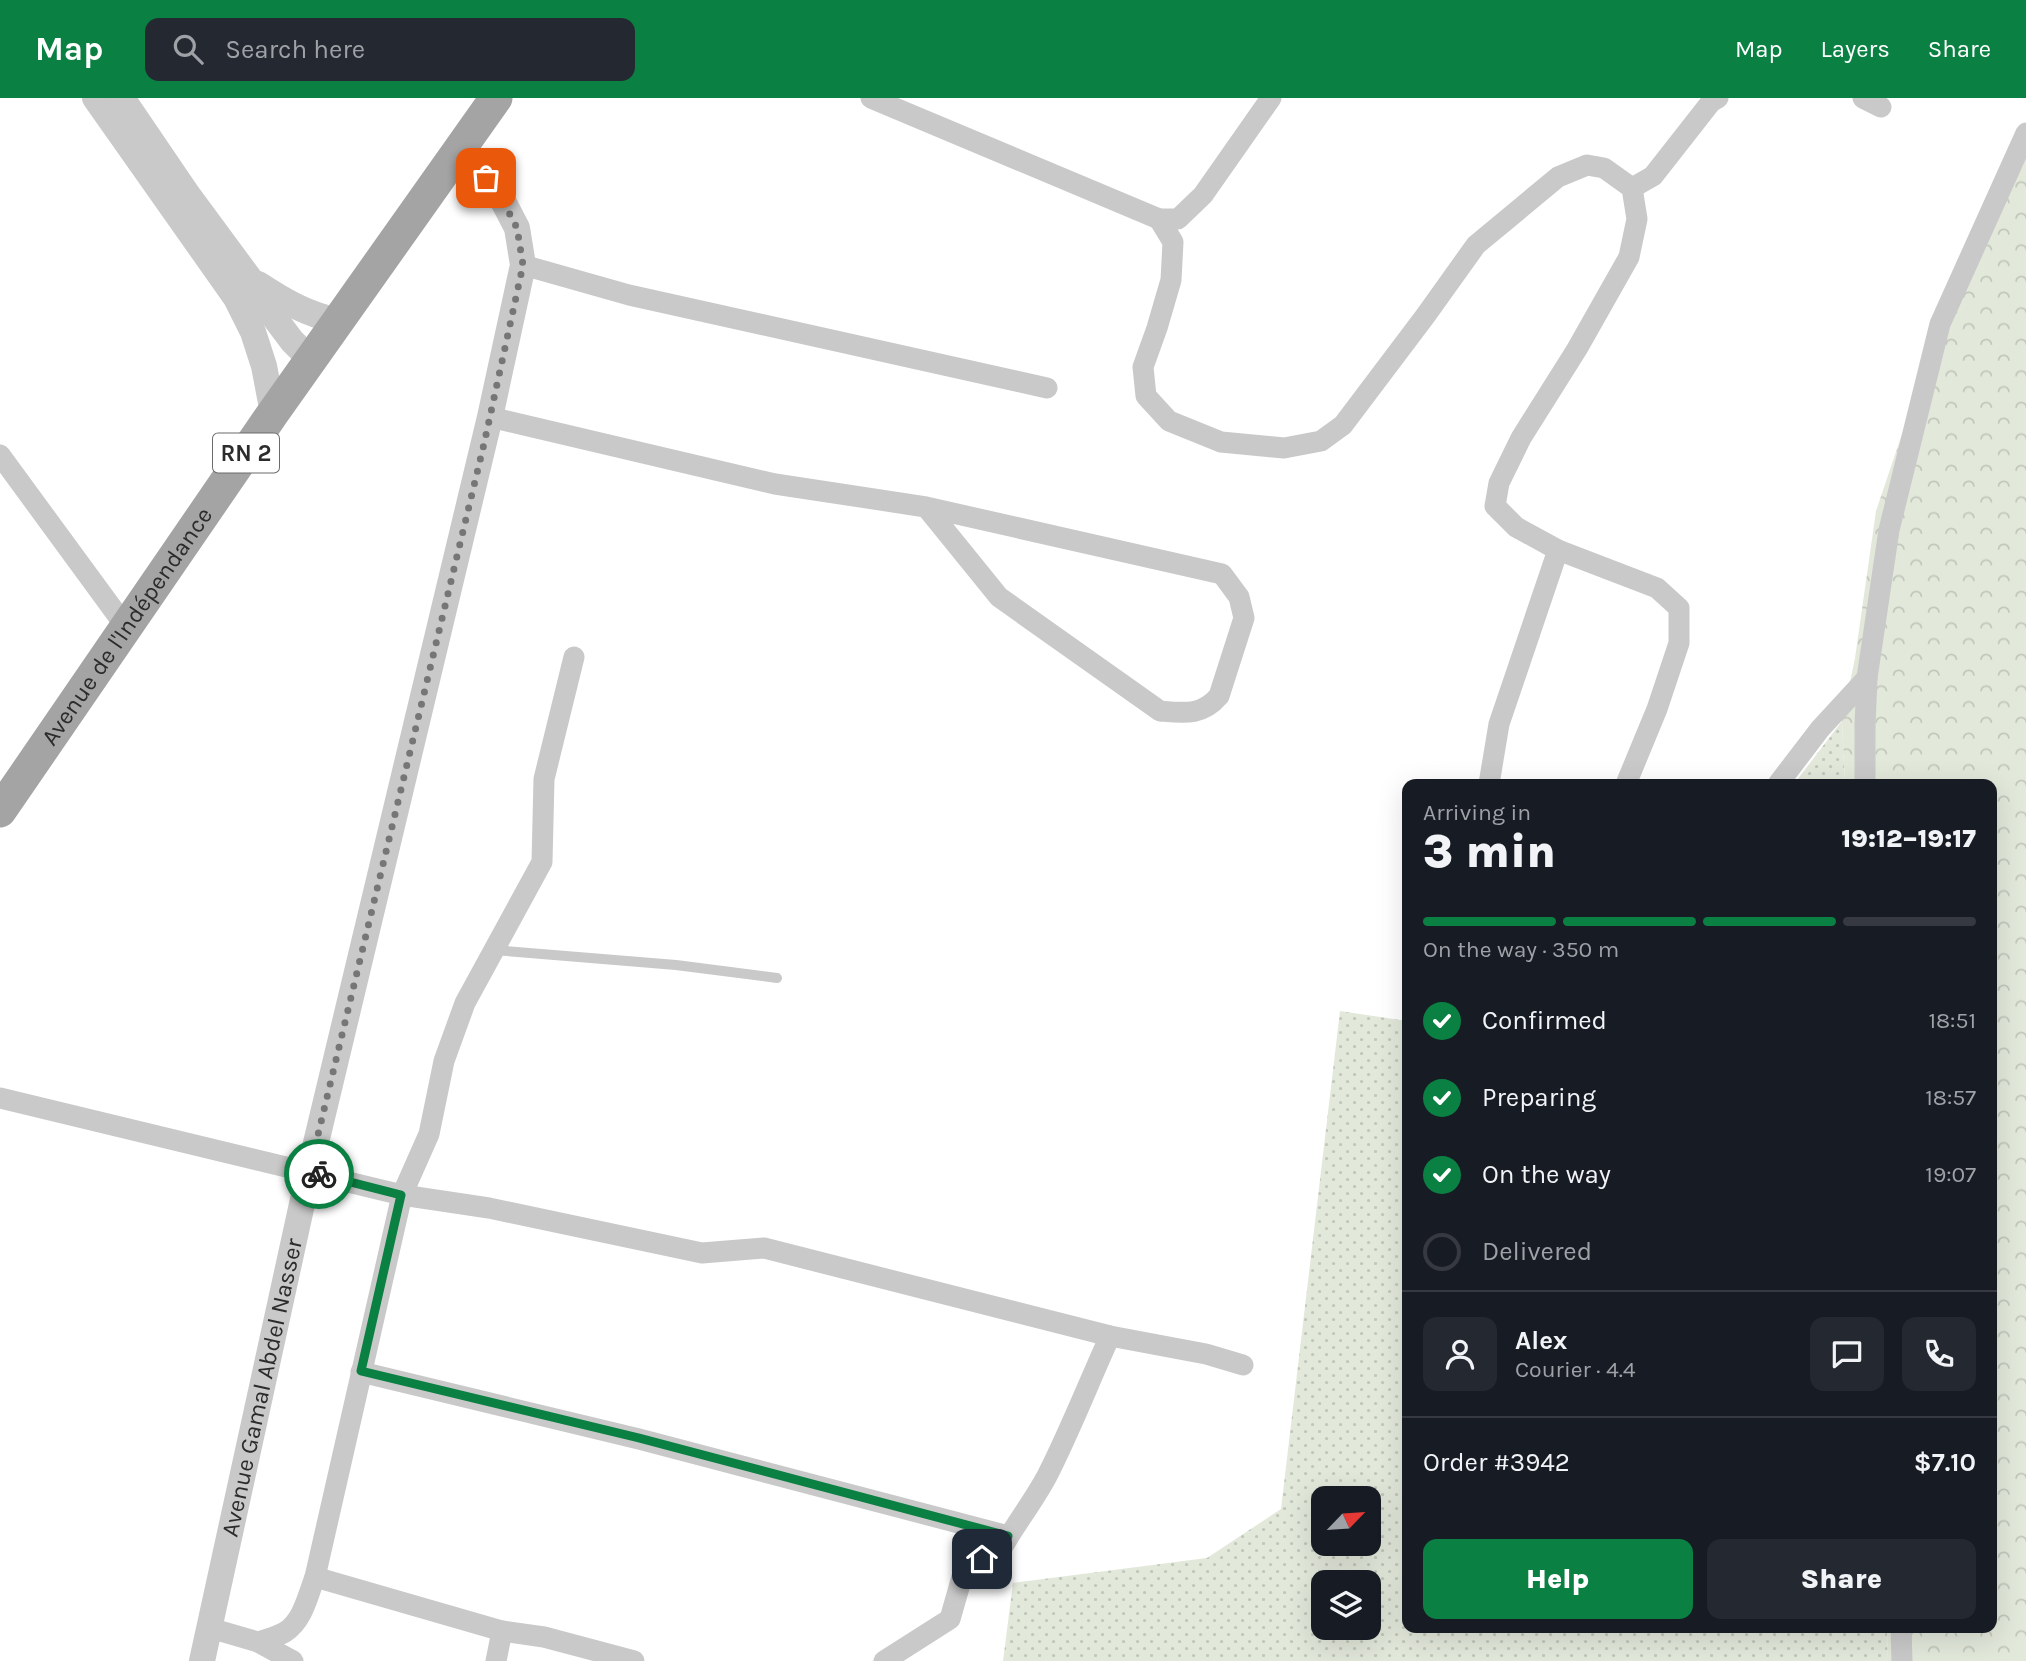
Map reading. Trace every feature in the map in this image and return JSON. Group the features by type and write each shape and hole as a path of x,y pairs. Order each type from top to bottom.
{"main road":[{"name":"Avenue de l'Indépendance","path":"0,811 310,359 496,98"}],"street":[{"path":"95,98 236,298 253,332 264,366 273,413"},
{"path":"122,98 188,195 250,279 271,313 310,359"},
{"path":"870,98 1159,219 1178,219 1203,195 1271,98"},
{"path":"1632,188 1653,176 1718,98"},
{"path":"1865,779 1867,678 1889,530 1940,324 2026,133"},
{"name":"Avenue Gamal Abdel Nasser","path":"202,1661 309,1172 490,417 523,265 517,228 504,203 486,178 460,150"},
{"path":"1159,219 1173,242 1171,280 1143,367 1146,396 1169,421 1221,442 1284,448 1321,441 1343,425 1476,245 1558,177 1587,165 1604,168 1632,188 1637,219 1629,257 1577,349 1521,438 1499,483 1495,506 1516,527 1558,550 1657,588 1679,608 1679,643 1657,709 1628,779"},
{"path":"523,265 629,295 1047,388"},
{"path":"250,279 282,300 314,315 338,321"},
{"path":"490,417 775,484 926,507 1222,574 1240,597 1244,618 1219,696 1210,706 1188,714 1160,711 999,597 926,507"},
{"path":"0,455 126,627"},
{"path":"1490,779 1499,724 1558,550"},
{"path":"258,1643 285,1632 296,1621 315,1577 401,1195 429,1133 444,1061 466,1003 542,862 544,779 575,657"},
{"path":"1782,779 1821,729 1867,678"},
{"path":"0,1098 401,1195 489,1208 702,1253 764,1248 1110,1336 1206,1354 1243,1365"},
{"path":"884,1661 950,1619 966,1563 999,1555 1047,1475 1110,1336"},
{"path":"361,1371 639,1438 1008,1536"},
{"path":"315,1577 502,1631 544,1637 634,1661"},
{"path":"210,1628 258,1643 293,1661"},
{"path":"496,1661 502,1631"},
{"path":"1901,1633 1902,1661"}],"lane":[{"path":"494,950 676,965 777,978"}],"green space":[{"path":"2026,136 2026,1661 1888,1661 1887,1633 1997,1633 1997,779 1845,779 1842,721 1855,658 1876,511 1937,331"},
{"path":"1842,721 1845,779 1798,779"},
{"path":"1340,1011 1402,1020 1402,1633 1887,1633 1888,1661 1003,1661 1013,1583 1207,1558 1281,1509"}],"way so far":[{"path":"319,1174 309,1172 484,444 523,265 517,228 504,203 486,178"}],"route":[{"path":"319,1174 401,1195 361,1371 639,1438 1008,1536 999,1555 982,1559"}]}
